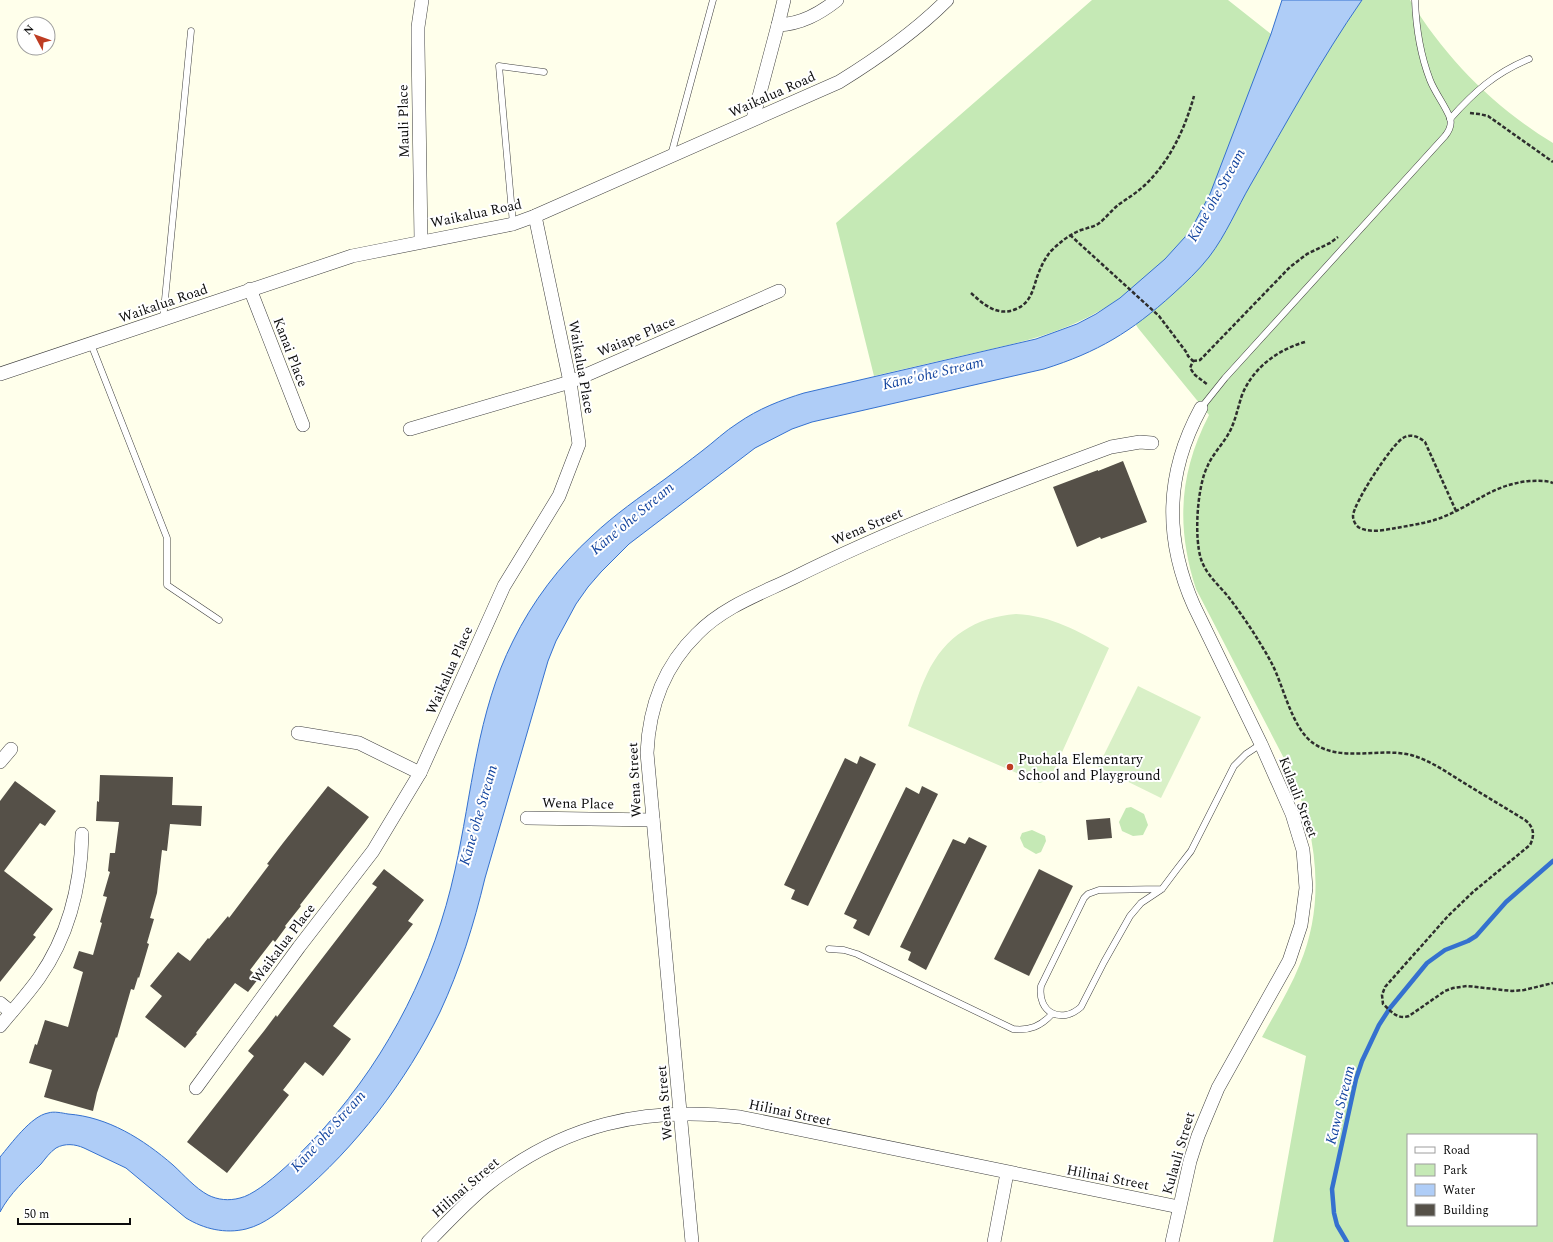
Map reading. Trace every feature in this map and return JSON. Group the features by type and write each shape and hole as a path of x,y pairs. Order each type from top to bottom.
{"street":[{"name":"Mauli Place","path":"421,241 418,33 422,0"},
{"path":"753,119 784,0"},
{"path":"778,25 792,24 811,17 837,0"},
{"name":"Waikalua Road","path":"0,374 352,256 421,241 513,224 535,216 839,82 903,39 947,0"},
{"name":"Waikalua Place","path":"196,1088 299,948 373,851 420,773 504,586 559,496 578,444 570,382 535,216"},
{"name":"Kanai Place","path":"250,289 303,426"},
{"name":"Waiape Place","path":"410,429 570,382 779,291"},
{"name":"Kulauli Street","path":"1172,1242 1190,1161 1207,1112 1218,1088 1289,961 1301,925 1305,907 1305,869 1298,832 1262,744 1191,599 1179,566 1175,545 1173,504 1177,468 1186,439 1201,408"},
{"name":"Wena Street","path":"692,1242 647,753 649,725 654,703 660,686 676,657 686,644 710,622 738,604 845,552 932,516 1111,447 1133,443 1152,443"},
{"path":"298,733 358,743 420,773"},
{"path":"0,762 11,749"},
{"name":"Wena Place","path":"528,818 652,820"},
{"path":"0,1026 28,992 46,967 58,946 67,924 79,880 82,857 82,834"},
{"path":"0,1003 12,1012"},
{"name":"Hilinai Street","path":"428,1242 466,1203 486,1186 530,1156 553,1143 578,1133 611,1123 681,1113 740,1117 1007,1173 1179,1207"},
{"path":"994,1242 1007,1173"}],"lane":[{"path":"671,155 713,0"},
{"path":"1201,408 1214,390 1449,131 1450,119 1435,92 1424,63 1417,30 1415,0"},
{"path":"163,320 191,30"},
{"path":"1450,119 1470,97 1485,84 1503,71 1529,59"},
{"path":"513,224 499,66 544,72"},
{"path":"91,344 167,538 168,585 219,620"},
{"path":"1162,888 1099,890 1088,894 1084,898 1041,986 1041,999 1044,1006 1052,1014 1066,1015 1077,1011 1081,1007 1130,916 1141,903 1162,888 1191,851 1234,766 1246,754 1262,744"},
{"path":"828,949 844,950 857,954 1013,1029 1020,1030 1034,1028 1045,1021 1052,1014"}],"path":[{"path":"971,293 994,310 1009,312 1022,306 1031,296 1039,270 1044,261 1059,243 1070,236 1098,224 1147,182 1160,168 1179,139 1194,96"},
{"path":"1070,236 1159,316 1193,361"},
{"path":"1193,361 1200,360 1290,267"},
{"path":"1304,342 1281,351 1266,362 1253,376 1242,396 1230,431 1208,465 1202,479 1198,510 1198,548 1203,565 1212,579 1219,585 1241,614 1258,639 1272,665 1296,723 1308,739 1322,748 1339,753 1400,753 1424,759 1525,820 1531,826 1533,835 1530,845 1473,892 1448,916 1383,991 1383,1004 1392,1013 1400,1018 1409,1016 1446,990 1460,986 1512,991 1524,990 1553,983"},
{"path":"1193,361 1190,368 1195,375 1214,390"},
{"path":"1456,512 1425,442 1418,437 1413,436 1404,438 1400,441 1386,458 1362,494 1353,512 1353,517 1356,525 1359,527 1382,530 1427,522 1456,512 1481,496 1505,486 1536,481 1553,483"}],"green space":[{"path":"1092,0 1228,0 1271,34 1346,23 1362,0 1410,0 1439,42 1473,80 1511,114 1553,143 1553,1242 1273,1242 1306,1056 1262,1037 1292,983 1308,940 1316,890 1315,865 1311,840 1306,815 1289,768 1196,589 1190,566 1185,544 1183,522 1186,479 1199,437 1209,415 1138,328 1120,298 1103,309 1069,326 1034,338 874,376 836,223"},
{"path":"1016,614 1029,615 1064,625 1109,648 1050,779 1040,783 908,726 924,680 934,661 943,649 963,631 975,624 988,619"},
{"path":"1138,686 1201,717 1161,798 1098,767"},
{"path":"1131,807 1144,814 1148,825 1143,835 1133,836 1122,831 1119,822 1126,808"},
{"path":"1032,830 1045,836 1046,841 1041,852 1036,854 1024,847 1020,838 1022,833"}],"water":[{"name":"Kāne'ohe Stream","path":"1282,0 1362,0 1332,45 1215,249 1196,272 1158,307 1128,330 1097,348 1044,369 812,422 792,429 755,448 629,544 588,587 576,604 556,641 548,661 471,929 460,963 440,1012 412,1063 378,1112 319,1178 285,1207 260,1224 246,1229 230,1231 215,1230 207,1228 186,1218 126,1168 81,1147 66,1145 59,1146 50,1154 13,1192 0,1212 0,1157 28,1125 35,1119 50,1112 83,1116 124,1131 150,1146 162,1155 203,1192 220,1199 236,1199 250,1194 273,1178 297,1156 325,1127 370,1069 406,1007 422,974 446,906 455,870 483,724 491,696 501,668 521,626 538,598 569,559 600,528 618,513 706,448 729,429 762,409 804,393 1036,339 1077,324 1096,314 1120,298 1165,259 1185,237 1194,224 1210,194 1271,34"}],"building":[{"path":"1123,461 1147,522 1101,539 1100,537 1077,547 1053,487"},
{"path":"860,756 876,764 808,906 791,899 795,890 784,885 845,758 857,764"},
{"path":"100,775 173,777 172,805 202,806 201,826 170,824 167,851 162,850 157,893 150,918 154,919 147,943 149,944 139,978 138,977 134,990 131,989 117,1038 116,1037 97,1093 93,1111 44,1097 52,1070 29,1063 35,1044 37,1045 45,1020 68,1027 83,972 73,968 79,951 93,955 102,923 100,922 107,897 103,896 110,872 108,871 110,853 115,853 119,822 96,821 97,801 99,802"},
{"path":"15,781 56,811 45,826 40,823 4,871 53,909 33,935 36,937 0,982 0,801"},
{"path":"328,786 369,817 300,905 301,906 285,926 286,927 275,942 273,940 250,970 259,978 248,992 235,983 185,1048 145,1017 162,996 150,986 178,952 190,961 228,916 229,918 269,865 267,864"},
{"path":"922,786 938,794 869,936 853,928 857,920 844,914 906,787 919,794"},
{"path":"1110,818 1112,838 1088,840 1086,820"},
{"path":"969,837 987,846 926,970 908,960 911,952 900,947 953,839 965,844"},
{"path":"384,869 424,900 408,921 413,924 333,1026 351,1039 340,1054 323,1076 305,1062 283,1090 289,1095 227,1173 187,1142 254,1056 248,1051 276,1015 277,1017 377,887 372,884"},
{"path":"1039,869 1073,886 1029,976 994,959"}],"waterway":[{"name":"Kawa Stream","path":"1347,1242 1337,1225 1334,1213 1332,1189 1356,1079 1362,1061 1379,1025 1390,1008 1427,963 1445,950 1468,941 1476,936 1506,902 1553,861"}],"place":[{"name":"Puohala Elementary School and Playground","path":"1010,767"}]}
